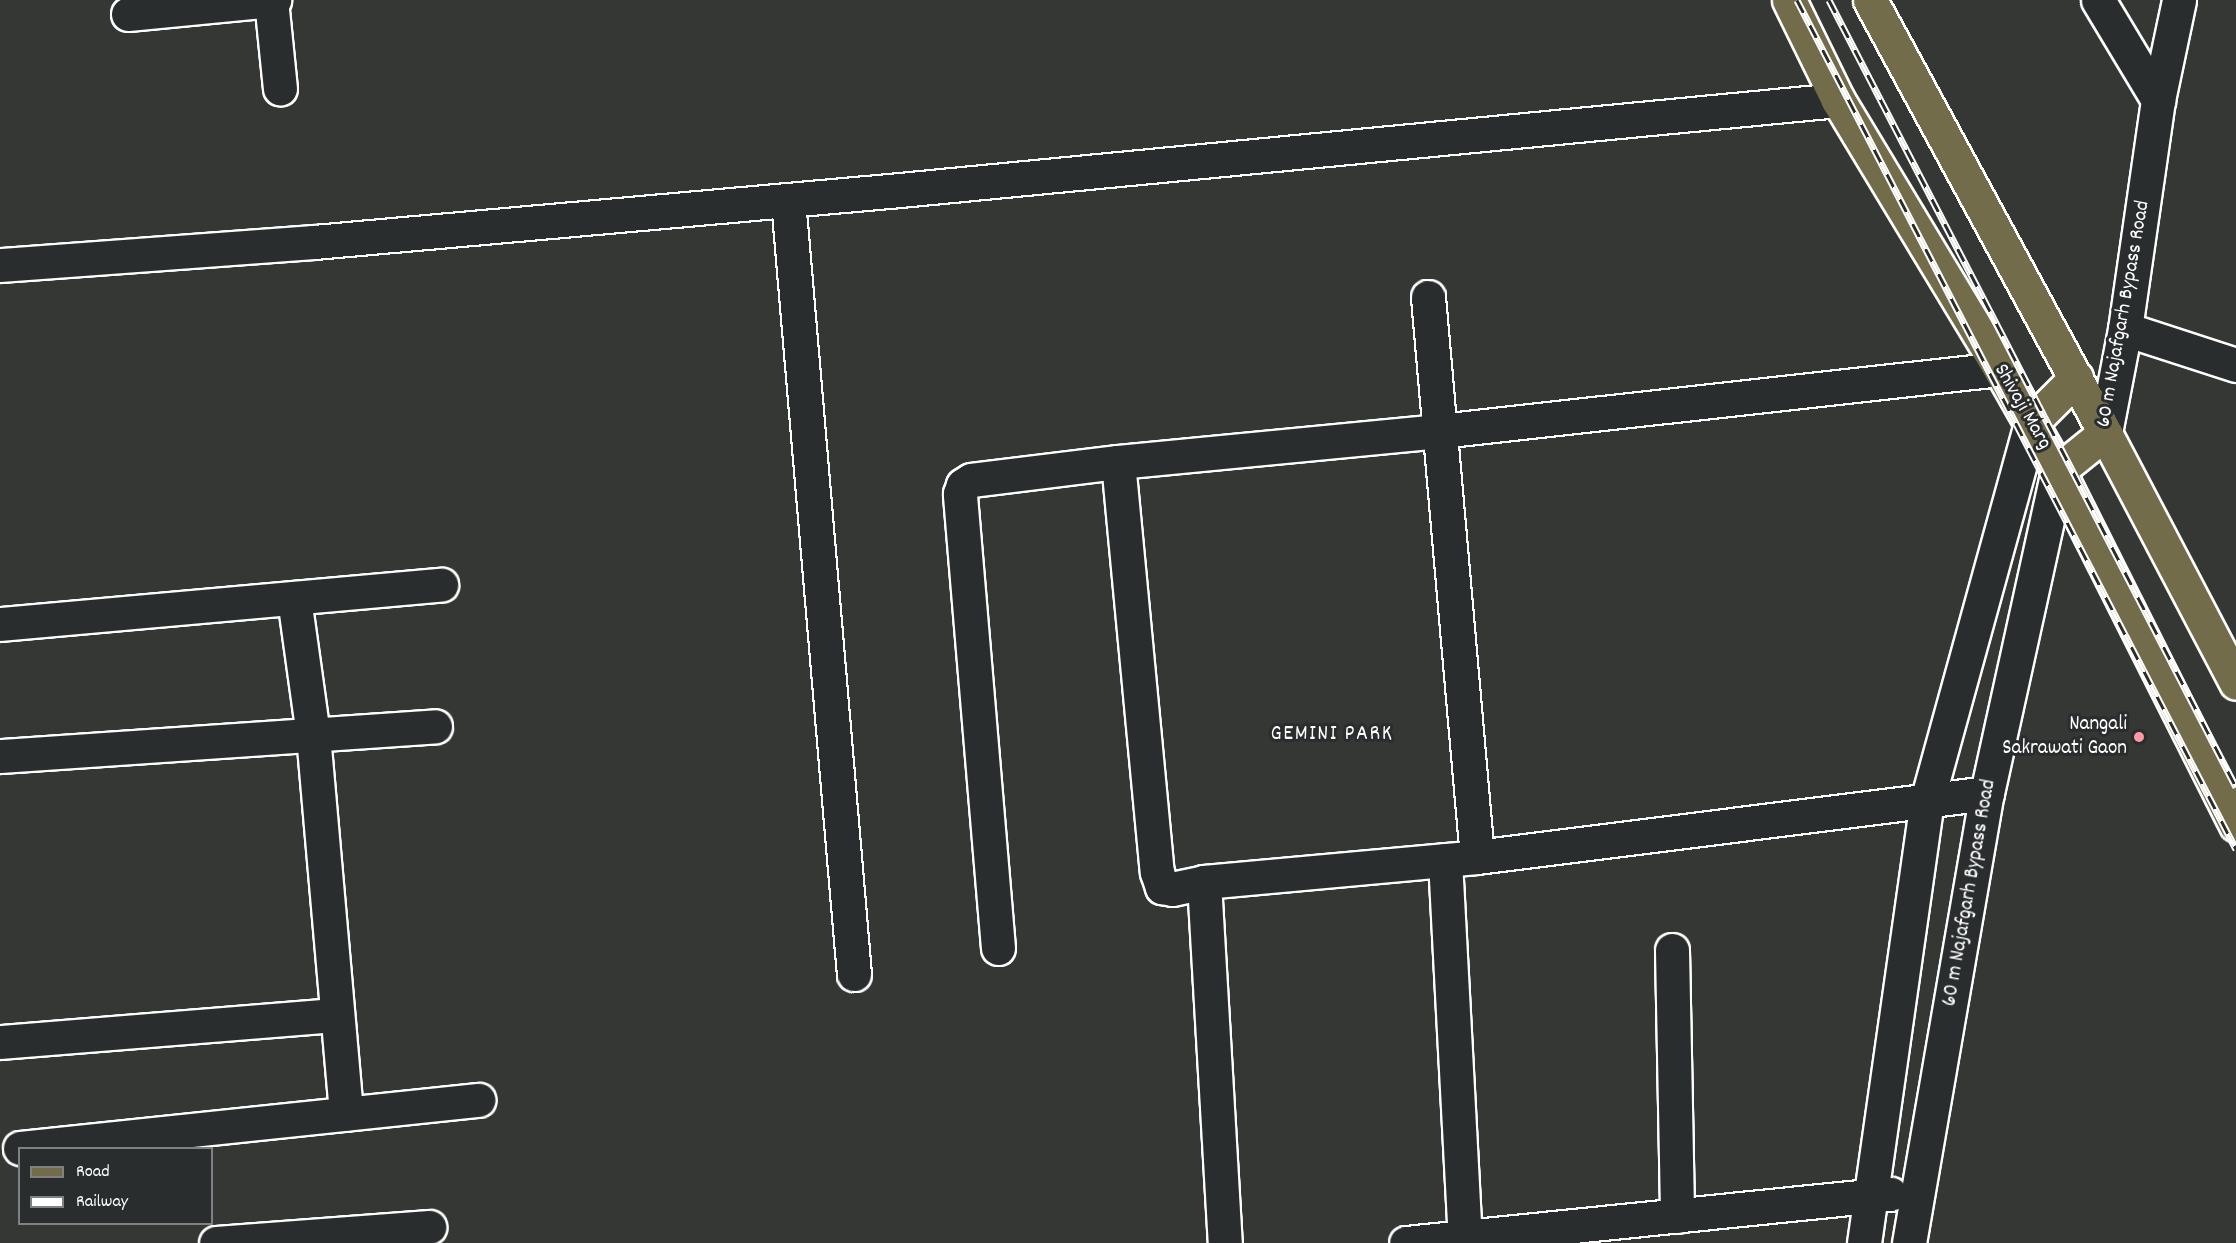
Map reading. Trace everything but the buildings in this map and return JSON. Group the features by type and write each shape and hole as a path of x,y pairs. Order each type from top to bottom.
{"main road":[{"name":"Shivaji Marg","path":"1789,0 1838,100 2000,369 2058,471 2236,825"},
{"path":"1870,0 2076,378 2236,683"},
{"name":"60 m Najafgarh Bypass Road","path":"2031,423 2076,378"},
{"name":"60 m Najafgarh Bypass Road","path":"2058,471 2105,433"}],"street":[{"path":"128,14 272,0 280,89"},
{"path":"2098,0 2158,100"},
{"name":"60 m Najafgarh Bypass Road","path":"2105,433 2125,329 2158,100 2179,0"},
{"path":"0,266 314,242 788,200 1838,100"},
{"path":"788,200 854,974"},
{"path":"1428,297 1477,857"},
{"path":"2125,329 2236,365"},
{"path":"998,948 960,494 963,485 971,480 1118,462 1440,431 2000,369"},
{"name":"60 m Najafgarh Bypass Road","path":"1864,1243 1926,801 2031,423"},
{"path":"1118,462 1157,872 1162,887 1172,889 1204,882 1477,857 1987,793"},
{"name":"60 m Najafgarh Bypass Road","path":"1909,1243 1987,793 2058,471"},
{"path":"0,624 441,585"},
{"path":"294,598 313,735 346,1114"},
{"path":"0,756 435,726"},
{"path":"1445,860 1465,1236"},
{"path":"1204,882 1225,1243"},
{"path":"1672,950 1677,1216"},
{"path":"0,1042 337,1015"},
{"path":"39,1147 478,1100"},
{"path":"0,1151 18,1149"},
{"path":"1406,1243 1917,1192"},
{"path":"216,1243 429,1227"}],"railway":[{"path":"1797,0 2236,849"},
{"path":"1829,0 2236,787"}],"place":[{"name":"Nangali Sakrawati Gaon","path":"2139,737"}],"district":[{"name":"GEMINI PARK","path":"1332,735"}]}
